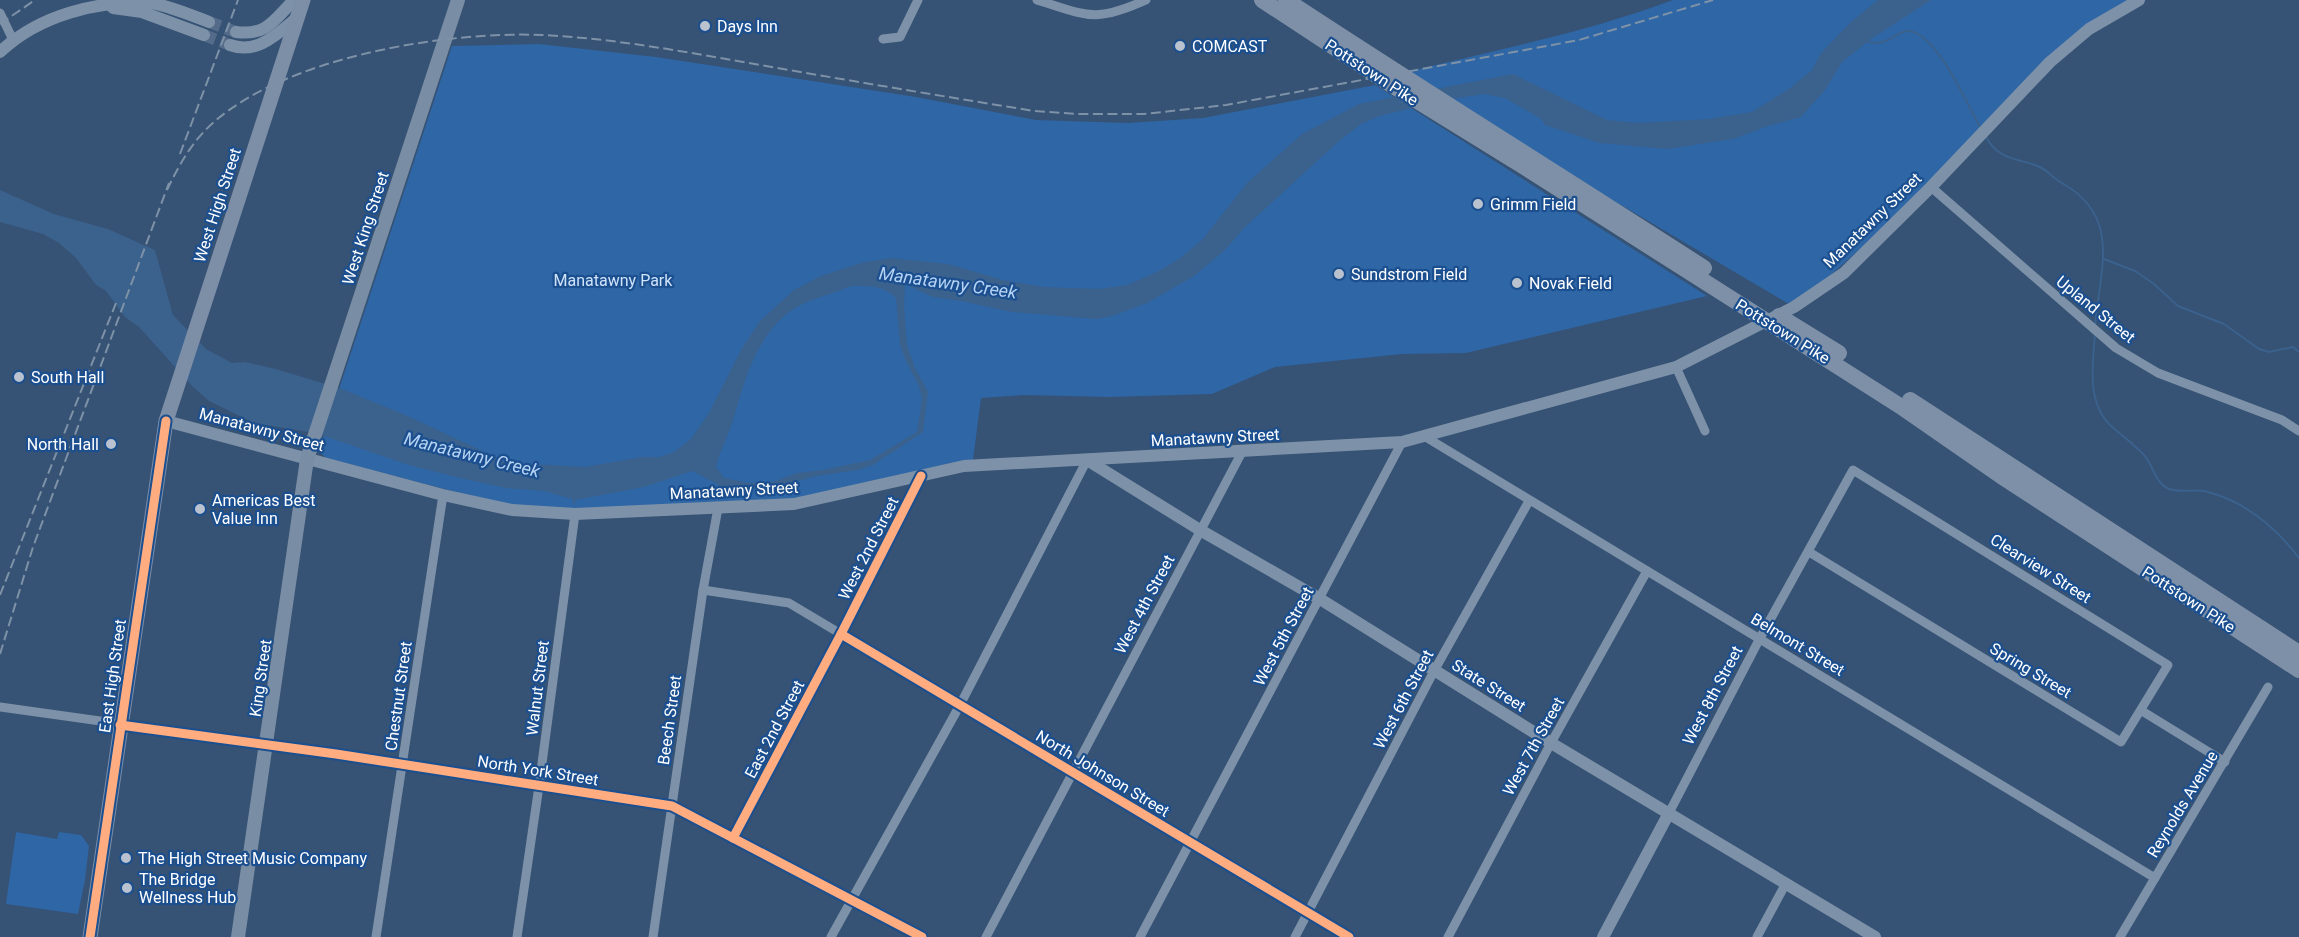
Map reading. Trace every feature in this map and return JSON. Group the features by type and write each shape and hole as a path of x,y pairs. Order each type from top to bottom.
{"highway":[{"name":"Pottstown Pike","path":"1262,0 1393,86 1795,332 2299,653"},
{"name":"Pottstown Pike","path":"1292,3 1413,84 1543,164 1753,306"},
{"name":"Pottstown Pike","path":"1795,332 2299,670"}],"main road":[{"name":"West High Street","path":"166,421 303,0"},
{"name":"West King Street","path":"309,454 333,374 456,3"},
{"name":"East High Street","path":"90,937 166,421"},
{"name":"King Street","path":"238,937 309,454"}],"street":[{"path":"0,52 13,40 43,21 70,9 115,0 164,6 209,22"},
{"path":"236,32 255,33 267,27 294,0"},
{"path":"883,39 900,37 918,0"},
{"path":"1037,0 1091,16 1119,12 1146,0"},
{"name":"Manatawny Street","path":"166,421 309,454 443,495 512,510 575,514 794,504 816,501 964,466 1402,442 1677,367 1794,307 1844,273 1931,187 2050,62 2089,29 2139,0"},
{"path":"85,7 132,9 204,35"},
{"path":"0,13 13,40"},
{"path":"230,45 244,49 257,46 297,18"},
{"name":"Upland Street","path":"1931,187 2116,348 2158,372 2282,420 2299,431"},
{"path":"1677,367 1705,431"},
{"name":"Belmont Street","path":"1424,436 2155,878"},
{"name":"West 5th Street","path":"1140,937 1402,442"},
{"name":"West 4th Street","path":"986,937 1242,452"},
{"path":"831,937 960,705 1087,460"},
{"name":"State Street","path":"1087,460 1200,530 1320,599 1551,743 1875,937"},
{"name":"West 8th Street","path":"1603,937 1760,638 1853,470"},
{"name":"Clearview Street","path":"1853,470 2168,665 2142,711"},
{"name":"West 2nd Street","path":"841,634 921,476"},
{"name":"Chestnut Street","path":"376,937 443,495"},
{"name":"West 6th Street","path":"1295,937 1434,671 1529,501"},
{"name":"Beech Street","path":"653,937 703,590 718,508"},
{"name":"Walnut Street","path":"517,937 575,514"},
{"name":"Spring Street","path":"1809,552 2121,742 2142,711"},
{"name":"West 7th Street","path":"1448,937 1551,743 1647,571"},
{"name":"North Johnson Street","path":"703,590 789,603 1349,937"},
{"name":"East 2nd Street","path":"733,838 841,634"},
{"name":"Reynolds Avenue","path":"2120,937 2268,687"},
{"name":"North York Street","path":"0,707 672,806 922,937"},
{"path":"2142,711 2225,762"},
{"path":"1757,937 1786,883"}],"green space":[{"path":"1673,0 2141,0 2050,62 1931,187 1794,307 1399,74 1572,32"},
{"name":"Manatawny Park","path":"539,44 656,57 916,97 1036,120 1128,123 1203,118 1375,85 1707,296 1466,353 1402,354 1275,367 1212,394 1109,397 1024,395 981,398 973,460 808,497 770,501 574,509 525,507 490,501 326,458 321,453 320,447 452,46"},
{"path":"16,832 57,839 59,832 81,835 89,846 78,914 6,904"}],"water":[{"name":"Manatawny Creek","path":"1878,0 1931,0 1871,39 1842,62 1825,90 1801,117 1733,139 1667,149 1600,143 1545,125 1541,119 1505,98 1484,94 1444,100 1379,116 1361,124 1339,141 1245,227 1225,250 1194,276 1147,303 1112,316 1097,319 1012,312 933,297 905,284 907,345 915,368 928,392 923,432 873,465 858,470 816,476 770,489 723,487 692,471 644,487 575,500 544,491 506,488 460,478 409,465 315,433 254,423 209,401 193,387 139,327 125,317 106,291 96,285 76,258 59,243 43,234 0,222 0,190 54,214 108,229 155,250 173,315 206,349 232,363 245,362 276,369 342,389 410,417 501,460 513,463 585,467 642,457 660,457 674,452 691,439 709,413 742,348 760,321 794,290 821,276 861,263 891,258 948,264 1003,280 1044,287 1099,289 1127,285 1179,259 1202,240 1247,183 1302,134 1359,104 1513,74 1607,120 1638,123 1709,119 1752,112 1789,89 1812,70 1821,53 1851,22","holes":["851,286 881,288 896,298 900,345 919,386 922,399 917,432 870,460 797,473 773,482 749,483 724,478 716,467 747,375 770,331 795,308"]}],"waterway":[{"path":"1866,41 1881,43 1905,31 1921,36 1931,45 1951,72 1980,127"},
{"path":"1986,137 1991,145 2003,155 2043,169 2081,197 2093,212 2100,229 2103,247 2095,327"},
{"path":"2104,259 2135,271 2154,284 2178,306 2224,324 2259,349 2269,352 2293,347 2299,352"},
{"path":"2095,333 2093,381 2097,405 2110,425 2144,455 2160,482 2172,490 2203,491 2235,502 2270,527 2299,558"},
{"path":"574,498 574,504"}],"tunnel":[{"path":"209,22 236,32"},
{"path":"204,35 230,45"}],"railway":[{"path":"0,24 35,0"},
{"path":"180,154 238,0"},
{"path":"167,190 181,163 199,137 214,122 245,99 283,80 325,65 369,53 460,38 542,35 606,40 1034,111 1077,114 1144,114 1226,105 1579,40 1713,0"},
{"path":"0,654 33,547 169,183"},
{"path":"0,595 116,303"}],"cycle path":[{"path":"90,937 166,421"},
{"path":"733,838 841,634 921,476"},
{"path":"841,634 1349,937"},
{"path":"120,725 336,754 672,806 922,937"}],"place":[{"name":"Days Inn","path":"705,26"},
{"name":"COMCAST","path":"1180,46"},
{"name":"Grimm Field","path":"1478,204"},
{"name":"Sundstrom Field","path":"1339,274"},
{"name":"Novak Field","path":"1517,283"},
{"name":"South Hall","path":"19,377"},
{"name":"North Hall","path":"111,444"},
{"name":"Americas Best Value Inn","path":"200,509"},
{"name":"The High Street Music Company","path":"126,858"},
{"name":"The Bridge Wellness Hub","path":"127,888"}]}
